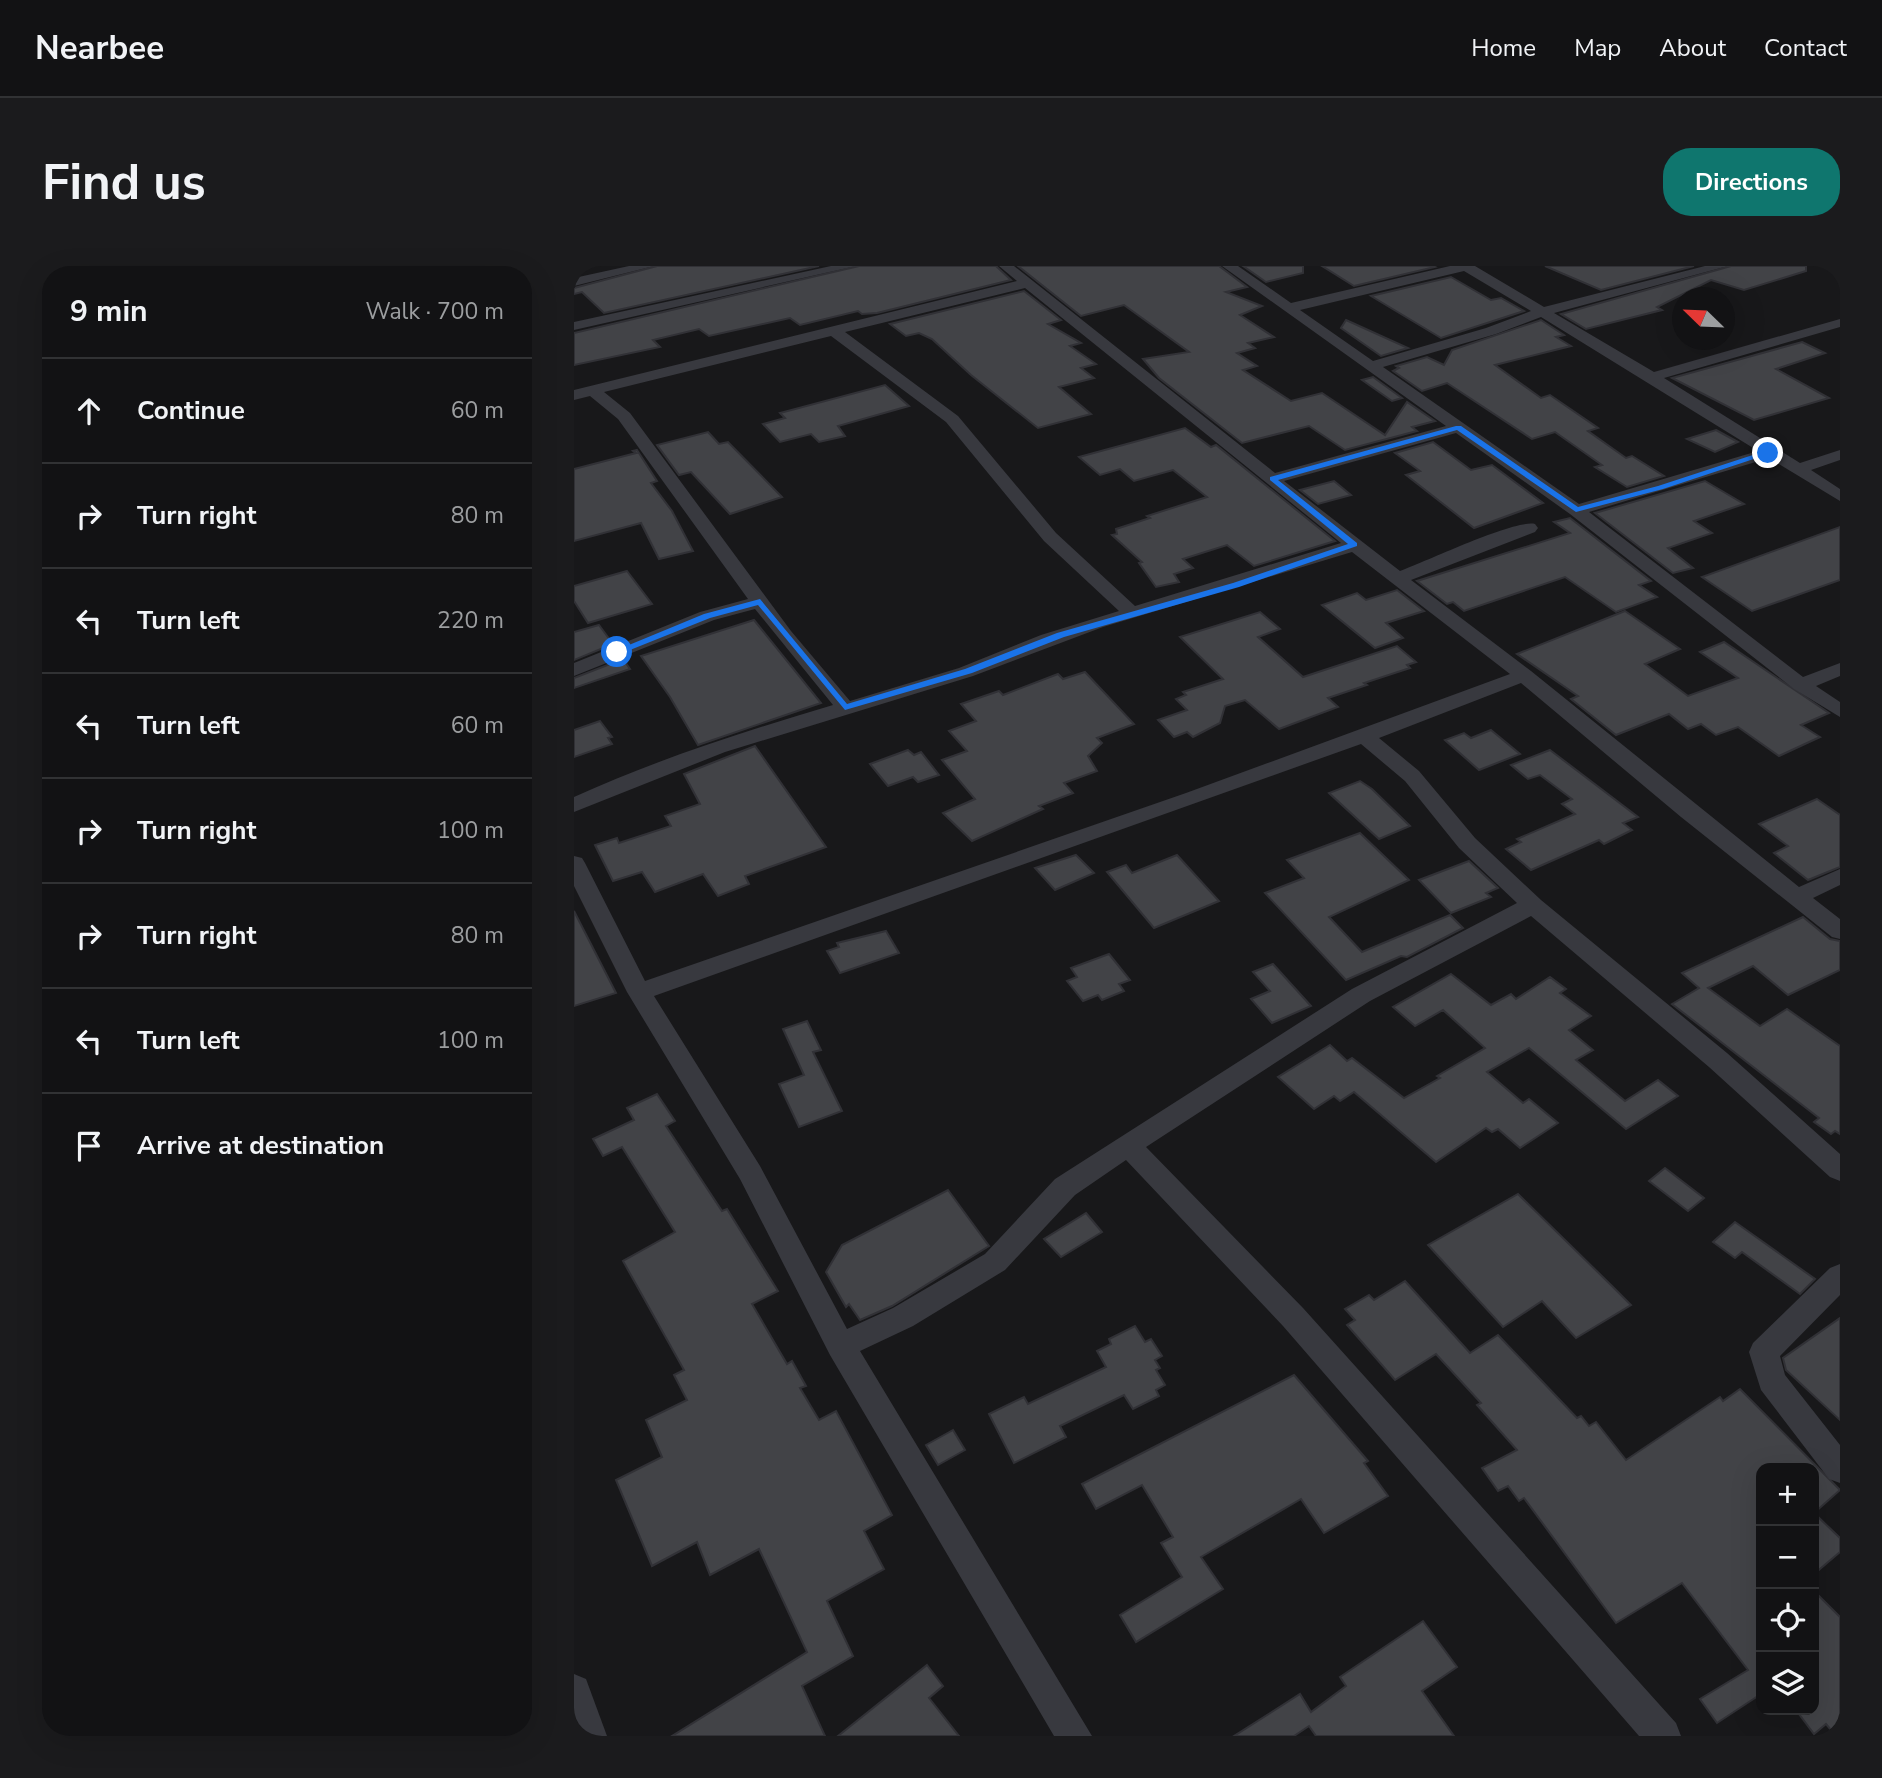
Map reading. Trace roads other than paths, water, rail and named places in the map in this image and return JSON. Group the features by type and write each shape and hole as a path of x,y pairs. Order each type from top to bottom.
{"street":[{"path":"574,282 648,266"},
{"path":"574,326 849,266"},
{"path":"1006,266 1354,545 1524,675 1689,812 1840,930"},
{"path":"1229,266 1374,365 1576,510 1801,685 1840,711"},
{"path":"1290,308 1466,266 1652,377 1768,453 1799,469 1840,496"},
{"path":"1374,365 1491,331 1544,311 1721,266"},
{"path":"574,394 1027,283"},
{"path":"1652,377 1840,323"},
{"path":"833,330 916,395 952,419 1049,537 1132,613"},
{"path":"592,390 624,416 760,602 845,707"},
{"path":"1273,479 1458,427"},
{"path":"1576,510 1661,487 1768,453"},
{"path":"1799,469 1840,454"},
{"path":"1398,578 1426,569 1477,545 1530,528"},
{"path":"574,805 616,785 694,756 845,707 969,671 1036,643 1236,585 1354,545"},
{"path":"574,670 707,616 760,602"},
{"path":"1801,685 1840,669"},
{"path":"639,992 1364,736 1524,675"},
{"path":"1364,736 1412,776 1467,843 1533,905 1718,1060 1840,1170"},
{"path":"574,863 639,992 750,1173 841,1346 1074,1736"},
{"path":"1799,896 1840,876"},
{"path":"841,1346 903,1317 995,1262 1065,1187 1362,995 1533,905"},
{"path":"1128,1145 1293,1317 1663,1736"},
{"path":"1840,1276 1764,1352 1772,1381 1840,1469"},
{"path":"574,1691 589,1736"}]}
